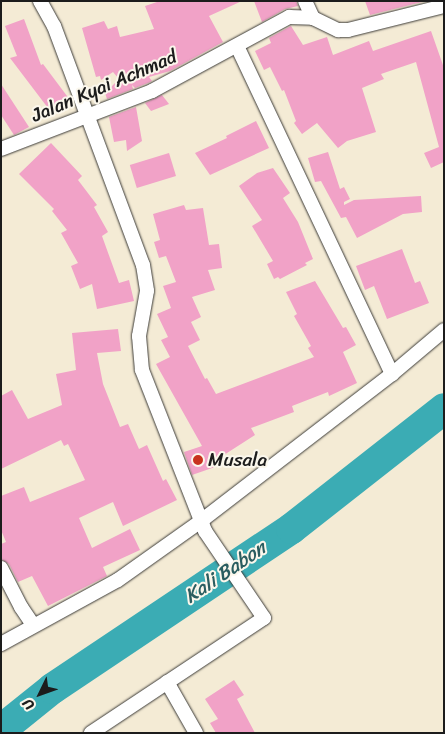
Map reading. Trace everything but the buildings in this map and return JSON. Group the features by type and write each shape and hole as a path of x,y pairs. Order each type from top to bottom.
{"street":[{"path":"40,1 54,26 88,114 147,280 140,336 142,370 203,526 264,618 91,733"},
{"path":"305,1 312,18"},
{"name":"Jalan Kyai Achmad","path":"1,149 152,91 289,17 312,18 338,30 348,30 444,6"},
{"path":"237,46 392,374"},
{"path":"1,644 111,584 203,526 444,330"},
{"path":"1,568 33,625"},
{"path":"167,682 191,731"}],"waterway":[{"name":"Kali Babon","path":"1,729 52,688 291,528 444,408"}],"place":[{"name":"Musala","path":"198,460"}]}
